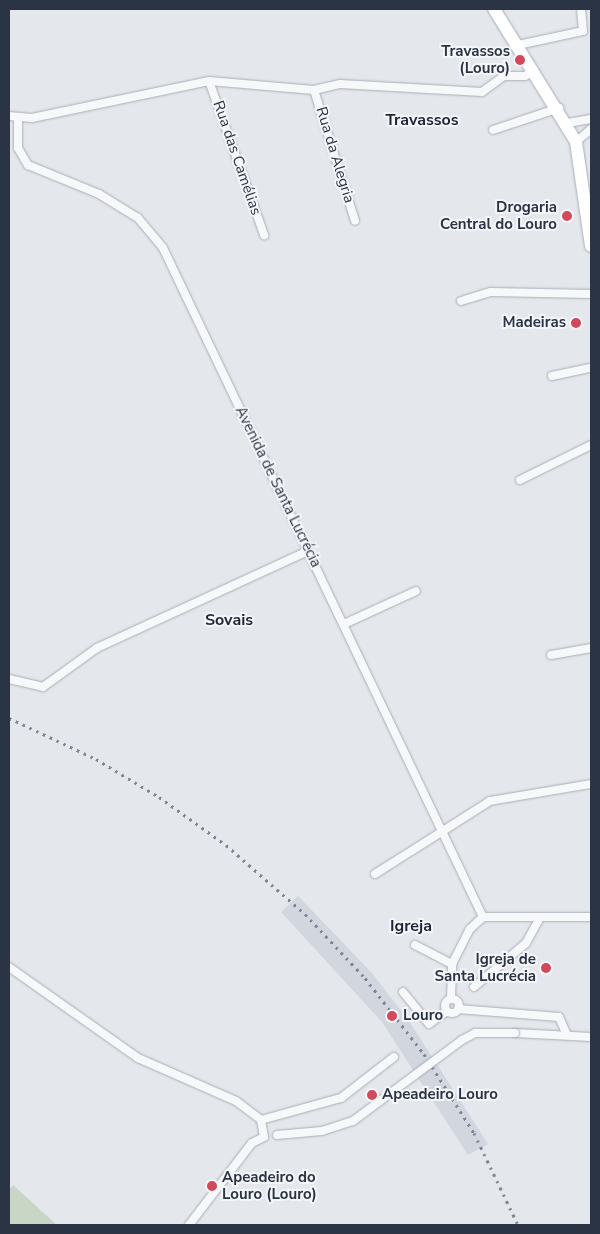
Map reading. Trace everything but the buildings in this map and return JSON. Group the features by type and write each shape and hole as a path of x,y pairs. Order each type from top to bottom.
{"main road":[{"path":"494,9 559,108 576,142 591,246"}],"street":[{"path":"518,45 583,31 581,9"},
{"path":"9,116 18,119 210,81 314,90 340,84 482,92 504,76 525,76 534,70"},
{"name":"Rua das Camélias","path":"210,81 264,236"},
{"name":"Rua da Alegria","path":"314,90 356,220"},
{"path":"493,130 559,108"},
{"name":"Avenida de Santa Lucrécia","path":"18,119 18,148 28,165 99,194 138,218 163,248 484,917"},
{"path":"568,123 591,119"},
{"path":"576,142 591,129"},
{"path":"461,301 491,292 591,294"},
{"path":"552,376 591,368"},
{"path":"520,480 591,445"},
{"path":"9,679 44,687 97,648 308,551"},
{"path":"344,624 416,591"},
{"path":"551,655 591,648"},
{"path":"375,874 444,833 490,801 591,784"},
{"path":"447,1011 446,1003 451,999 452,964 470,929 484,917 591,918"},
{"path":"474,987 526,943 540,918"},
{"path":"415,945 452,964"},
{"path":"9,967 138,1058 236,1102 261,1120 264,1137"},
{"path":"403,992 429,1024 447,1011 458,1009 559,1017 567,1036"},
{"path":"451,999 457,1002 458,1009"},
{"path":"189,1225 252,1143 264,1137 322,1131 353,1121 462,1040 490,1031 591,1037"},
{"path":"261,1120 326,1104 350,1092 394,1056"}],"shaded area":[{"path":"298,896 372,973 409,1021 488,1144 468,1155 382,1022 281,912"}],"green space":[{"path":"13,1185 57,1225 9,1225 9,1190"}],"railway":[{"path":"9,718 96,759 159,797 226,845 305,914 365,978 424,1054 474,1133 518,1225"}],"place":[{"name":"Travassos (Louro)","path":"520,60"},
{"name":"Drogaria Central do Louro","path":"567,216"},
{"name":"Madeiras","path":"576,323"},
{"name":"Igreja de Santa Lucrécia","path":"546,968"},
{"name":"Louro","path":"392,1016"},
{"name":"Apeadeiro Louro","path":"372,1095"},
{"name":"Apeadeiro do Louro (Louro)","path":"212,1186"}],"district":[{"name":"Travassos","path":"422,120"},
{"name":"Sovais","path":"229,620"},
{"name":"Igreja","path":"411,926"}]}
